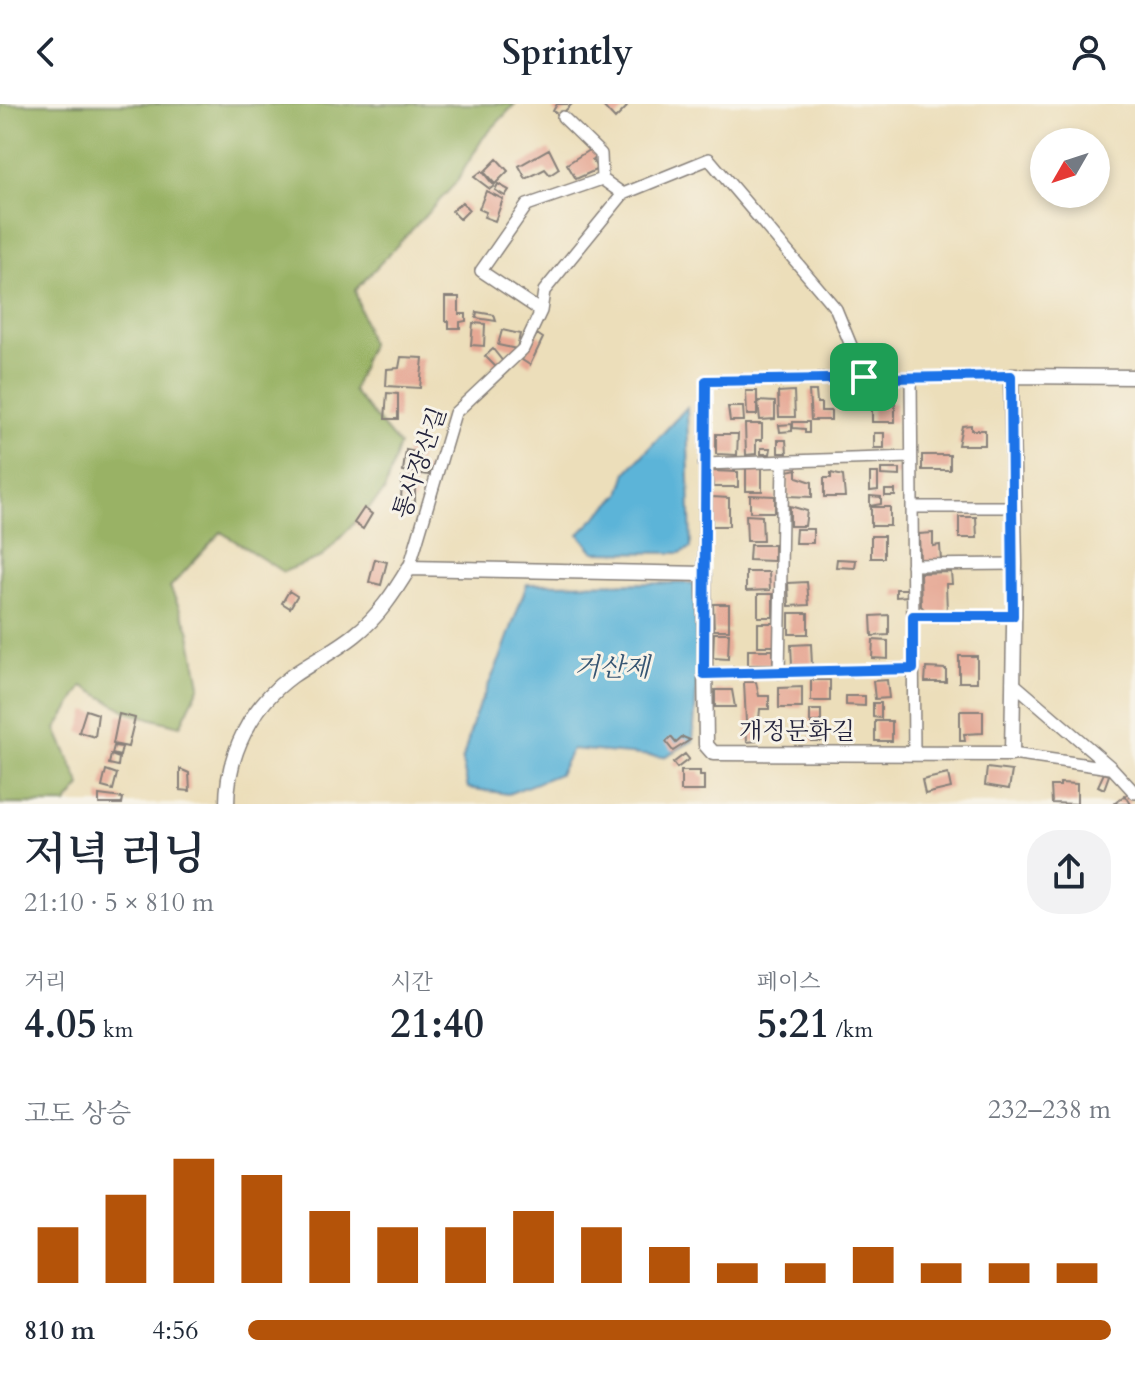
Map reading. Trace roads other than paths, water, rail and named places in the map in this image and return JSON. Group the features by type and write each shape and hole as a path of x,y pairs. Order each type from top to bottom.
{"street":[{"path":"563,117 601,154 602,179"},
{"name":"통사장산길","path":"227,804 233,751 261,705 289,678 355,635 388,602 409,568 455,413 523,349 541,311 544,291 623,194 709,159 836,309 864,377"},
{"path":"602,179 623,194"},
{"path":"541,311 481,271 527,205 602,179"},
{"path":"1011,376 1015,564 1012,754 1112,768"},
{"name":"개정문화길","path":"1012,754 713,753 706,745 706,381 864,377 1135,377"},
{"path":"911,377 914,754"},
{"path":"704,464 911,457"},
{"path":"779,673 783,463"},
{"path":"912,507 1013,507"},
{"path":"912,565 1015,564"},
{"path":"409,568 704,574"},
{"path":"913,616 1013,616"},
{"path":"704,674 913,669"},
{"path":"1012,682 1112,768 1135,793"}],"water":[{"path":"687,407 691,548 680,553 594,552 579,534 620,494 627,472"},
{"name":"거산제","path":"694,583 698,667 693,741 664,757 572,749 559,774 508,794 468,788 462,762 475,715 500,659 527,584"}]}
